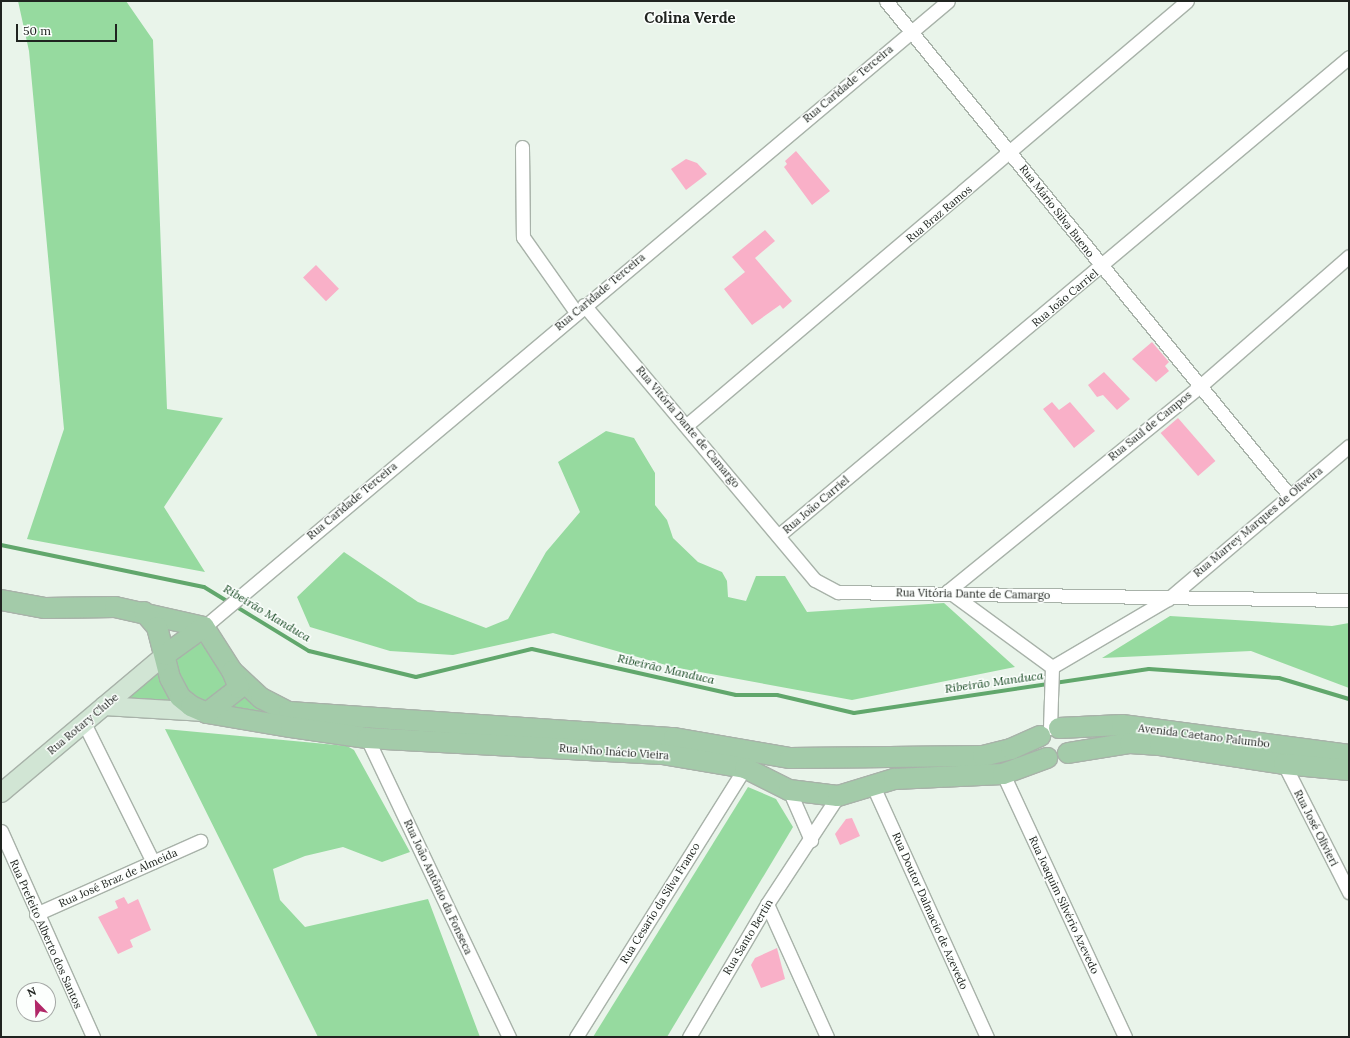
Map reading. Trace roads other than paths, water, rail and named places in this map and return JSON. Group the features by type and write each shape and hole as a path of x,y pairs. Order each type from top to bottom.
{"main road":[{"path":"1,600 45,608 115,607 144,612 204,627 232,671 239,688 207,712"},
{"path":"144,612 156,627 165,655 170,678 180,697 207,712"},
{"path":"165,655 204,627"},
{"name":"Rua Rotary Clube","path":"1,793 165,655"},
{"path":"232,671 261,698 290,719"},
{"path":"104,706 290,719"},
{"name":"Rua Nho Inácio Vieira","path":"290,719 367,738 662,754 745,768 789,790 838,796 894,780 1002,774 1047,758"},
{"name":"Rua Nho Inácio Vieira","path":"290,719 674,738 790,758 984,756 1011,749 1050,730"},
{"name":"Avenida Caetano Palumbo","path":"1050,730 1122,725 1349,755"},
{"path":"1050,730 1070,739 1068,753 1057,759 1047,758 1039,746 1050,730"},
{"name":"Avenida Caetano Palumbo","path":"1068,753 1130,743 1284,764 1349,770"},
{"path":"789,790 786,773 790,758"}],"street":[{"name":"Rua Mário Silva Bueno","path":"886,1 1011,153 1101,268 1289,495"},
{"name":"Rua Caridade Terceira","path":"204,627 580,308 948,1"},
{"name":"Rua Braz Ramos","path":"688,424 1011,153 1187,1"},
{"name":"Rua João Carriel","path":"779,536 1101,268 1349,57"},
{"name":"Rua Vitória Dante de Camargo","path":"522,147 523,237 580,308 688,424 815,580 838,592 948,591 1168,599 1349,600"},
{"name":"Rua Saul de Campos","path":"948,591 1198,386 1349,256"},
{"name":"Rua Marrey Marques de Oliveira","path":"1052,672 1168,599 1289,495 1349,446"},
{"path":"948,591 1052,672 1048,708 1050,730"},
{"path":"84,723 153,862"},
{"name":"Rua João Antônio da Fonseca","path":"367,738 509,1037"},
{"name":"Rua José Olivieri","path":"1284,764 1349,892"},
{"name":"Rua Cesario da Silva Franco","path":"576,1037 745,768"},
{"name":"Rua Joaquim Silvério Azevedo","path":"1002,774 1125,1037"},
{"name":"Rua Doutor Dalmacio de Azevedo","path":"873,786 986,1037"},
{"path":"789,790 811,840"},
{"name":"Rua Santo Bertin","path":"689,1037 767,904 811,840 838,796"},
{"name":"Rua Prefeito Alberto dos Santos","path":"1,831 36,914 93,1037"},
{"name":"Rua José Braz de Almeida","path":"36,914 200,841"},
{"path":"767,904 827,1037"}],"waterway":[{"name":"Ribeirão Manduca","path":"1,545 204,587 309,651 416,677 532,649 736,695 777,695 854,713 1149,669 1279,678 1349,699"}],"district":[{"name":"Colina Verde","path":"690,18"}]}
